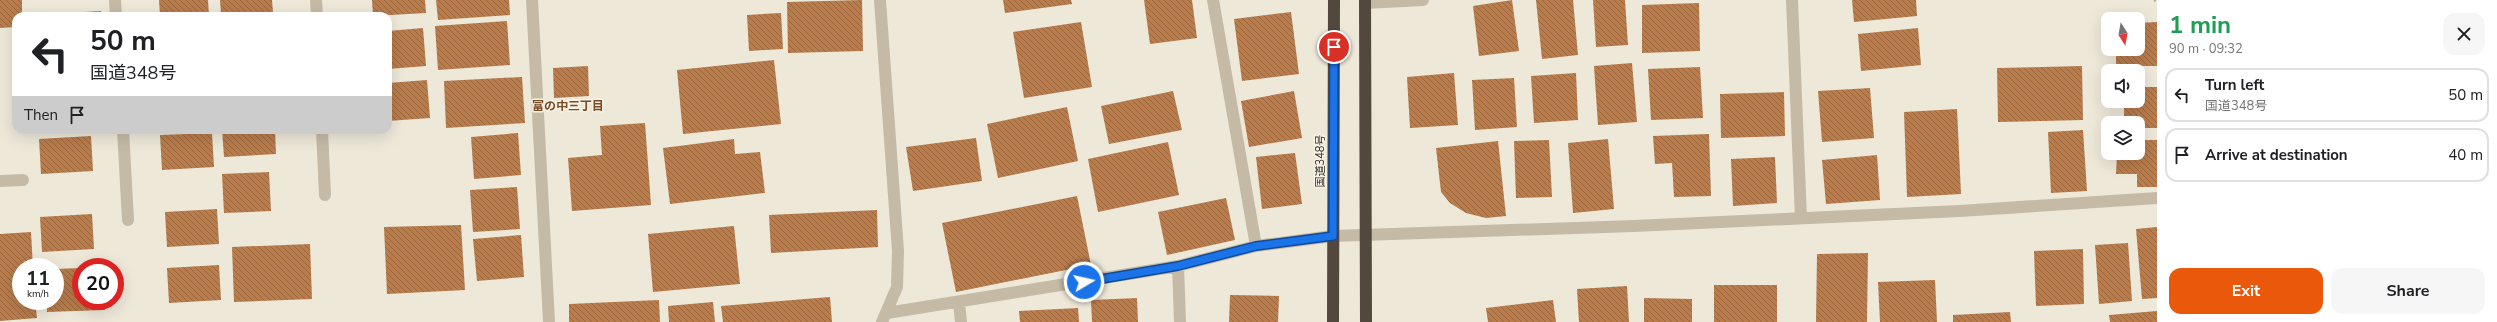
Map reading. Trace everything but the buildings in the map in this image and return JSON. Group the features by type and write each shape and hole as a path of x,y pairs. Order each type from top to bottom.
{"highway":[{"name":"国道348号","path":"1333,322 1334,0"},
{"path":"1365,1 1366,322"}],"street":[{"path":"115,0 116,12"},
{"path":"316,0 317,12"},
{"path":"532,0 549,322"},
{"path":"880,0 898,250 896,287 885,317"},
{"path":"1213,0 1256,246"},
{"path":"1365,1 1423,0"},
{"path":"1792,0 1801,218"},
{"path":"122,134 128,220"},
{"path":"322,134 325,195"},
{"path":"0,181 23,180"},
{"path":"885,317 959,302 1178,266 1256,246 1333,236 1365,236 1960,211 2157,198"},
{"path":"1178,266 1180,322"},
{"path":"959,302 961,322"}],"district":[{"name":"富の中三丁目","path":"568,106"}],"route":[{"path":"1084,282 1178,266 1256,246 1333,236 1334,47"}]}
